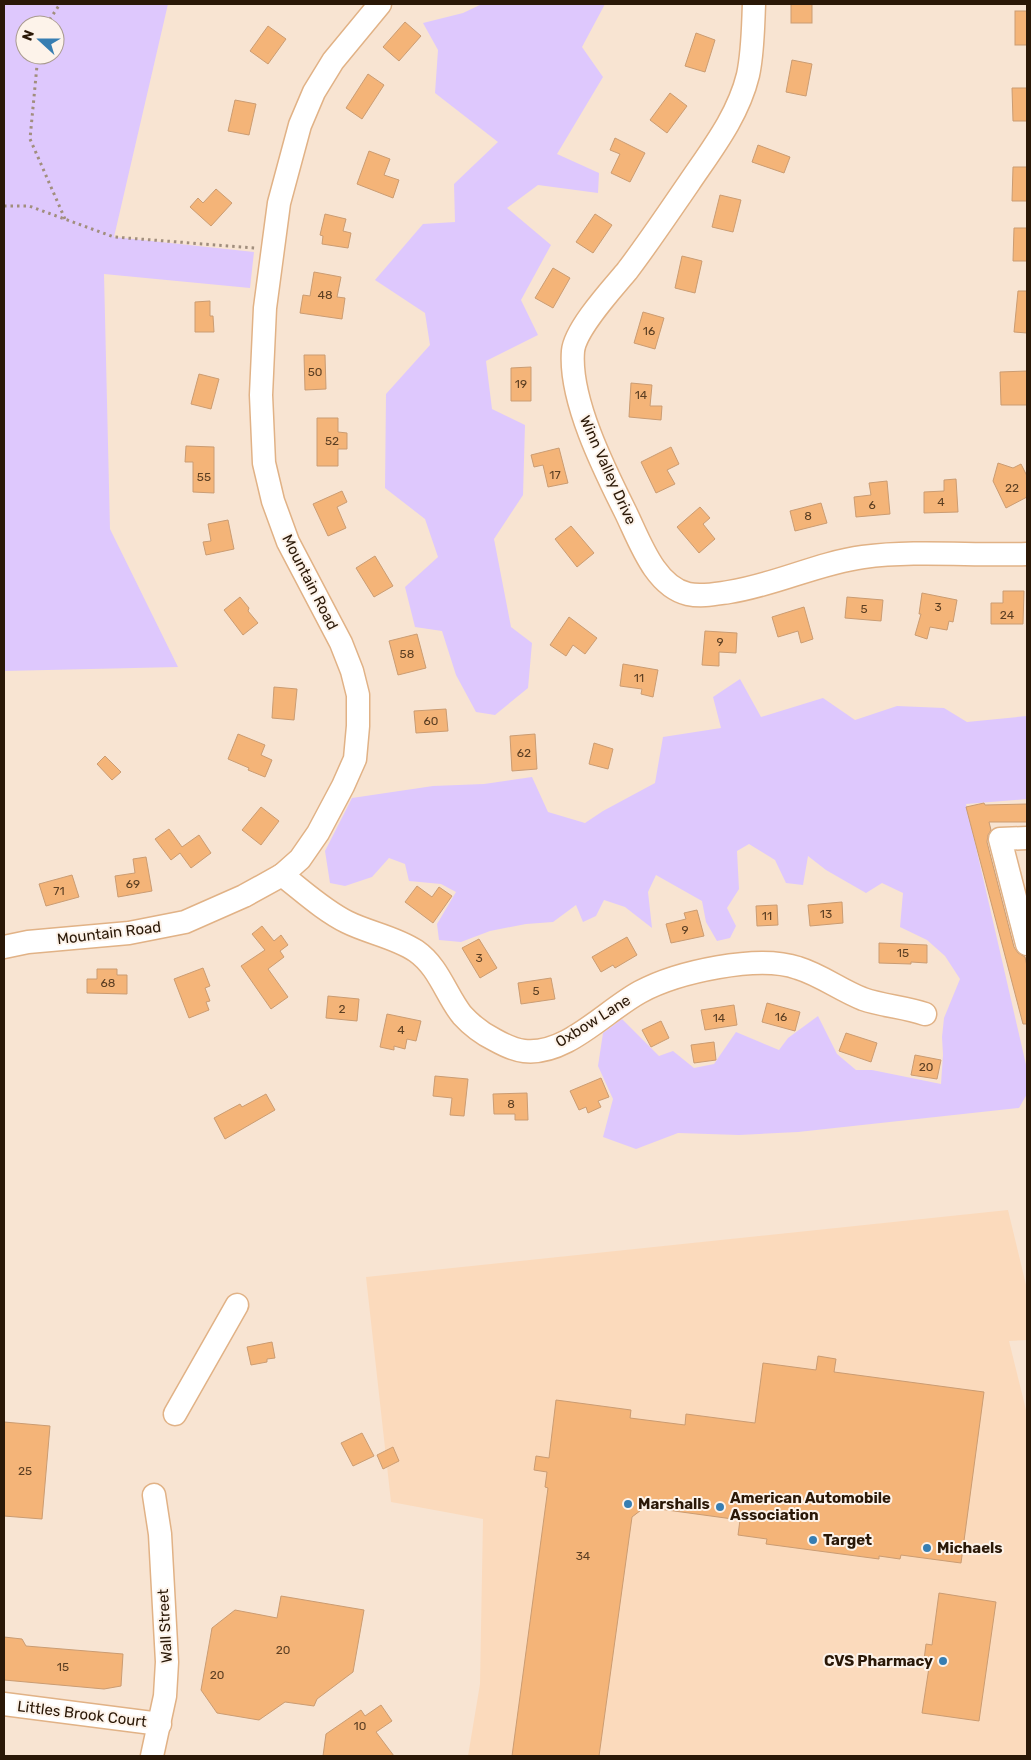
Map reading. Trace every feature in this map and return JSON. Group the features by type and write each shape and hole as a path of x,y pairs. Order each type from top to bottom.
{"street":[{"name":"Mountain Road","path":"4,948 28,942 129,933 185,922 244,896 282,876 300,859 318,833 355,759 358,695 352,671 341,642 288,542 273,501 264,463 261,395 266,308 279,203 300,125 314,92 333,61 380,4"},
{"name":"Winn Valley Drive","path":"754,4 752,48 748,76 730,122 645,248 584,326 573,349 574,371 582,412 616,492 655,570 675,588 688,594 708,596 750,589 827,565 861,557 1027,554"},
{"path":"1027,838 1000,839 1027,944"},
{"name":"Oxbow Lane","path":"282,876 320,905 347,922 386,936 416,951 434,968 462,1015 474,1027 484,1035 502,1044 522,1051 534,1051 561,1044 626,1000 659,984 725,966 769,963 787,965 813,974 862,998 925,1014"},
{"path":"175,1414 237,1305"},
{"name":"Wall Street","path":"152,1756 166,1687 167,1662 160,1534 154,1495"},
{"name":"Littles Brook Court","path":"4,1704 160,1724"}],"path":[{"path":"53,15 60,4"},
{"path":"37,65 30,139 65,220"},
{"path":"4,206 29,206 114,236 273,249"}],"shaded area":[{"path":"4,4 168,4 114,237 254,252 250,288 104,274 110,529 178,667 4,671"},
{"path":"482,4 605,4 582,47 603,77 557,154 599,173 598,193 538,185 507,208 551,245 521,300 538,335 486,361 492,409 525,425 523,495 494,539 511,627 532,643 528,688 495,715 476,712 456,675 442,631 415,627 405,587 438,557 425,519 385,488 386,394 430,345 425,313 375,280 423,224 455,222 454,184 498,142 435,93 438,50 423,23 463,13"},
{"path":"740,679 761,717 823,698 855,720 897,706 944,708 967,722 1027,716 1027,799 966,804 1027,1069 1027,1094 1019,1108 798,1132 739,1135 678,1133 636,1149 603,1137 613,1099 598,1066 603,1033 622,1019 659,1056 673,1051 694,1068 714,1064 736,1032 779,1050 788,1038 818,1016 837,1054 856,1070 872,1070 941,1084 944,1018 960,979 945,956 927,940 900,927 903,893 882,883 866,893 826,870 808,856 803,885 786,883 775,860 749,844 737,851 739,889 727,908 736,926 730,938 717,941 706,922 702,901 656,875 648,892 652,928 625,907 604,900 596,916 583,922 576,905 553,922 526,924 490,931 461,942 439,940 437,924 456,892 441,884 409,881 405,864 389,858 372,877 345,886 330,883 325,851 352,798 433,786 484,784 532,777 548,812 585,823 655,783 663,737 721,728 713,697"},
{"path":"1008,1210 1027,1289 1027,1340 1009,1341 1027,1414 1027,1756 468,1756 480,1684 483,1519 391,1502 366,1277"}],"building":[{"path":"791,4 812,4 812,23 791,23"},
{"path":"1015,11 1027,11 1027,45 1015,45"},
{"path":"405,22 421,36 399,61 383,47"},
{"path":"268,26 286,39 268,64 250,51"},
{"path":"696,33 715,40 705,72 685,66"},
{"path":"792,60 812,64 806,96 786,92"},
{"path":"368,74 384,85 362,119 346,108"},
{"path":"1012,88 1027,88 1027,121 1013,121"},
{"path":"670,93 687,106 667,133 650,120"},
{"path":"235,100 256,104 249,135 228,131"},
{"path":"615,138 645,153 630,182 611,173 620,154 610,150"},
{"path":"758,145 790,157 784,173 752,162"},
{"path":"369,151 390,159 384,175 399,180 393,198 357,184"},
{"path":"1013,167 1027,167 1027,201 1012,201"},
{"path":"216,189 232,203 211,226 190,207 198,198 203,203"},
{"path":"720,195 741,200 733,232 712,227"},
{"path":"325,214 346,219 343,231 351,233 348,248 322,244 323,236 320,235"},
{"path":"595,214 612,225 593,253 576,242"},
{"path":"1014,228 1027,228 1027,261 1013,261"},
{"path":"682,256 702,261 695,293 675,288"},
{"path":"553,268 570,278 553,308 535,298"},
{"path":"314,272 341,277 337,297 345,298 342,319 300,313 303,295 310,296"},
{"path":"1018,291 1027,291 1027,333 1014,332"},
{"path":"210,301 210,316 213,316 214,332 195,332 195,302"},
{"path":"643,312 664,318 655,349 634,343"},
{"path":"304,355 325,355 326,389 305,390"},
{"path":"531,367 531,401 511,401 511,368"},
{"path":"1027,371 1027,405 1001,405 1000,372"},
{"path":"199,374 219,379 211,409 191,404"},
{"path":"631,383 652,385 650,406 662,406 661,420 629,417"},
{"path":"317,418 338,418 338,432 347,433 347,449 338,449 338,466 317,466"},
{"path":"186,446 214,447 214,493 193,492 193,462 185,462"},
{"path":"671,447 679,464 667,470 675,484 656,493 641,462"},
{"path":"559,448 568,483 548,487 543,465 534,467 531,455"},
{"path":"998,463 1013,468 1021,464 1027,476 1027,497 1006,508 993,481"},
{"path":"956,479 958,512 924,513 924,492 944,491 944,480"},
{"path":"887,481 890,514 856,517 854,497 871,495 869,483"},
{"path":"342,491 347,502 337,507 346,528 328,536 313,504"},
{"path":"821,503 827,523 795,531 790,511"},
{"path":"700,507 710,518 703,524 715,539 699,553 677,527"},
{"path":"228,520 234,549 206,555 203,542 211,541 208,524"},
{"path":"571,526 594,553 577,567 555,539"},
{"path":"375,556 393,586 374,597 356,568"},
{"path":"1003,591 1024,591 1023,624 991,624 991,603 1003,603"},
{"path":"922,593 957,600 953,622 949,621 947,630 930,627 927,639 915,635 921,614 919,614"},
{"path":"240,597 258,623 243,635 224,610"},
{"path":"847,597 883,600 881,621 845,618"},
{"path":"804,607 813,639 801,643 798,631 778,637 772,617"},
{"path":"569,617 597,638 585,654 573,645 566,656 550,645"},
{"path":"705,631 737,633 736,653 719,652 719,666 702,665"},
{"path":"417,634 426,668 398,675 389,641"},
{"path":"623,664 658,670 653,697 641,694 642,689 620,686"},
{"path":"274,687 297,689 294,720 272,718"},
{"path":"446,709 448,731 416,733 414,711"},
{"path":"238,734 265,745 261,755 272,760 265,777 228,759"},
{"path":"535,734 537,769 512,771 510,736"},
{"path":"594,743 613,749 608,769 589,764"},
{"path":"105,756 121,772 112,780 97,764"},
{"path":"984,803 985,805 1027,804 1027,822 989,822 991,830 987,842 1014,947 1018,953 1025,957 1027,966 1027,1024 1023,1024 966,807"},
{"path":"261,807 279,821 261,845 242,830"},
{"path":"169,829 182,847 199,835 211,853 191,868 180,853 171,860 155,839"},
{"path":"146,857 152,891 118,897 115,876 135,873 133,859"},
{"path":"72,875 79,897 46,906 39,884"},
{"path":"417,886 432,897 439,887 452,896 433,923 405,902"},
{"path":"842,902 843,923 810,926 808,905"},
{"path":"777,905 778,925 757,926 756,906"},
{"path":"697,910 704,936 671,943 666,924 686,919 684,913"},
{"path":"262,926 274,941 281,935 288,945 280,951 284,957 268,969 288,997 271,1009 241,966 265,950 252,934"},
{"path":"627,937 637,955 615,968 613,965 601,972 592,957"},
{"path":"479,939 497,968 480,978 462,948"},
{"path":"879,943 927,945 927,963 879,963"},
{"path":"203,968 210,986 205,988 210,1001 206,1002 209,1010 189,1018 174,979"},
{"path":"97,969 117,969 117,975 127,975 127,994 87,993 87,979 97,979"},
{"path":"551,978 555,999 521,1004 518,983"},
{"path":"328,996 359,999 357,1021 326,1018"},
{"path":"767,1003 800,1012 795,1031 762,1022"},
{"path":"734,1005 737,1025 705,1030 701,1010"},
{"path":"387,1014 421,1021 416,1041 407,1039 405,1049 394,1046 394,1050 380,1047"},
{"path":"661,1021 669,1038 651,1047 642,1030"},
{"path":"846,1033 877,1043 871,1062 839,1051"},
{"path":"714,1042 716,1060 694,1063 691,1045"},
{"path":"915,1055 941,1060 937,1079 911,1075"},
{"path":"435,1076 468,1079 464,1116 450,1115 452,1098 433,1096"},
{"path":"601,1078 609,1097 598,1101 601,1107 588,1113 586,1107 579,1110 570,1091"},
{"path":"527,1093 528,1120 515,1120 515,1114 494,1114 493,1094"},
{"path":"266,1094 275,1110 225,1139 214,1118 240,1104 242,1107"},
{"path":"272,1342 275,1358 267,1359 267,1362 251,1365 247,1347"},
{"path":"818,1356 836,1359 834,1372 984,1392 961,1563 901,1555 900,1559 879,1556 879,1559 766,1544 767,1539 738,1535 740,1520 645,1507 632,1517 599,1756 512,1756 548,1488 545,1487 547,1472 534,1470 536,1456 549,1458 556,1400 631,1410 630,1418 685,1425 686,1414 755,1423 763,1363 816,1370"},
{"path":"4,1422 50,1426 42,1519 4,1516"},
{"path":"362,1433 374,1456 353,1466 341,1443"},
{"path":"393,1447 399,1461 383,1469 377,1455"},
{"path":"939,1593 996,1602 979,1721 922,1713 930,1661 924,1660 926,1644 932,1645"},
{"path":"281,1596 364,1610 353,1672 317,1699 314,1706 285,1702 259,1720 217,1713 201,1690 212,1628 235,1610 277,1618"},
{"path":"4,1637 22,1639 26,1646 123,1654 121,1686 104,1689 4,1680"},
{"path":"381,1705 392,1721 376,1732 394,1756 323,1756 326,1734 361,1710 365,1716"}],"place":[{"name":"Marshalls","path":"628,1504"},
{"name":"American Automobile Association","path":"720,1507"},
{"name":"Target","path":"813,1540"},
{"name":"Michaels","path":"927,1548"},
{"name":"CVS Pharmacy","path":"943,1661"}]}
